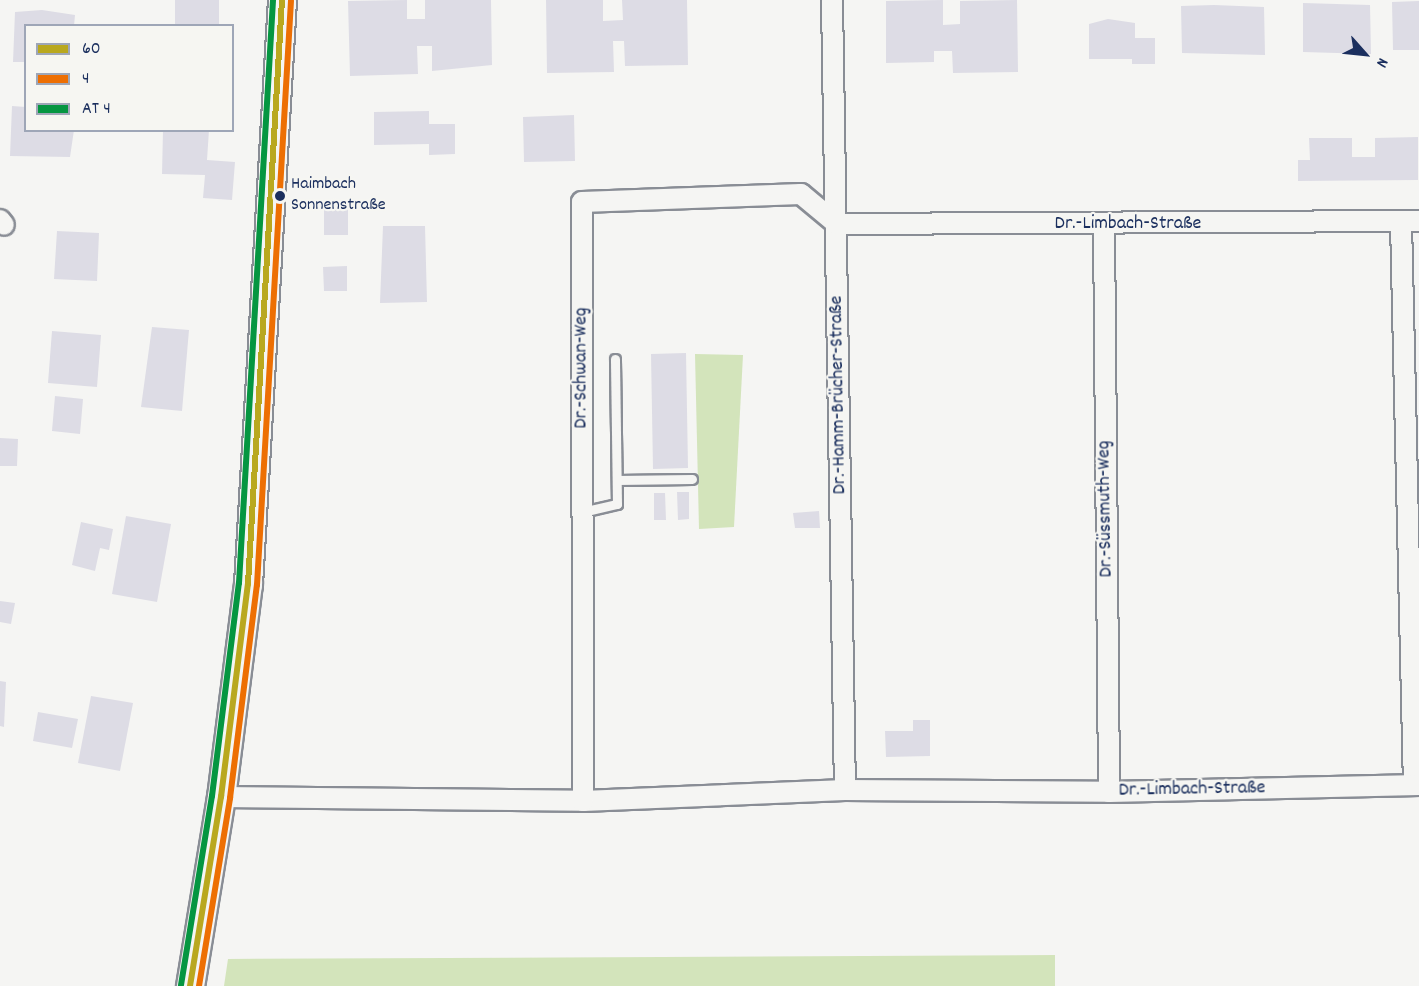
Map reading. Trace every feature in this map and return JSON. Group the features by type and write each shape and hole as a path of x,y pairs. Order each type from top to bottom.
{"main road":[{"path":"190,986 216,837 248,584 257,466 282,0"}],"street":[{"name":"Dr.-Hamm-Brücher-Straße","path":"832,0 845,790"},
{"name":"Dr.-Schwan-Weg","path":"583,801 582,202 801,194 837,224"},
{"name":"Dr.-Limbach-Straße","path":"837,224 1104,225 1410,222"},
{"path":"1410,222 1417,785"},
{"name":"Dr.-Süssmuth-Weg","path":"1104,225 1109,792"},
{"name":"Dr.-Limbach-Straße","path":"221,797 583,801 845,790 1109,792 1417,785"}],"lane":[{"path":"582,513 617,504 615,359"},
{"path":"617,480 693,479"}],"green space":[{"path":"695,354 743,355 734,527 699,529"},
{"path":"1055,955 1055,986 224,986 228,959"}],"building":[{"path":"175,0 219,0 219,24 175,24"},
{"path":"407,0 407,19 425,19 425,0 491,0 492,65 432,71 432,46 417,46 418,74 350,76 348,1"},
{"path":"546,0 603,0 603,21 623,20 622,0 687,0 688,65 625,66 624,41 613,41 614,72 547,73"},
{"path":"943,0 943,25 960,24 960,1 1017,0 1018,72 953,73 952,51 934,51 934,62 886,63 886,1"},
{"path":"1419,1 1419,50 1393,50 1392,2"},
{"path":"1303,3 1370,5 1371,54 1303,52"},
{"path":"1181,6 1264,7 1265,55 1182,53"},
{"path":"42,10 75,15 74,24 24,24 24,62 13,62 15,12"},
{"path":"1108,19 1135,23 1135,38 1155,38 1155,64 1132,64 1132,59 1089,59 1089,24"},
{"path":"12,106 24,107 24,132 74,132 70,157 10,156"},
{"path":"429,111 429,124 455,124 455,154 429,155 429,144 374,145 374,112"},
{"path":"574,115 575,161 524,162 523,117"},
{"path":"163,132 209,132 207,160 235,162 232,200 203,198 205,175 162,174"},
{"path":"1418,137 1418,180 1298,181 1298,160 1310,160 1309,138 1352,138 1352,157 1375,157 1375,138"},
{"path":"324,201 348,201 348,235 324,235"},
{"path":"383,226 425,226 427,302 380,303"},
{"path":"57,231 99,233 97,281 54,279"},
{"path":"347,266 347,291 324,291 323,267"},
{"path":"152,327 189,330 182,411 141,407"},
{"path":"52,331 101,335 97,387 48,383"},
{"path":"686,353 688,468 653,469 651,354"},
{"path":"55,396 83,399 80,434 52,431"},
{"path":"0,438 18,439 17,466 0,466"},
{"path":"677,492 689,492 689,519 678,520"},
{"path":"654,493 665,493 666,520 654,520"},
{"path":"819,511 820,528 795,528 793,513"},
{"path":"126,516 171,524 157,602 112,594"},
{"path":"81,522 113,529 109,550 100,548 95,571 72,565"},
{"path":"0,601 15,603 11,624 0,622"},
{"path":"0,681 6,682 4,727 0,726"},
{"path":"91,696 133,703 120,771 78,763"},
{"path":"38,712 78,719 72,748 33,741"},
{"path":"913,720 930,720 930,756 886,757 885,731 913,731"}],"transit line":[{"path":"181,985 212,796 239,583 273,0"},
{"name":"60","path":"190,986 221,797 248,584 282,0"},
{"name":"4","path":"199,986 230,798 257,585 291,1"}],"place":[{"name":"Haimbach Sonnenstraße","path":"280,196"}]}
